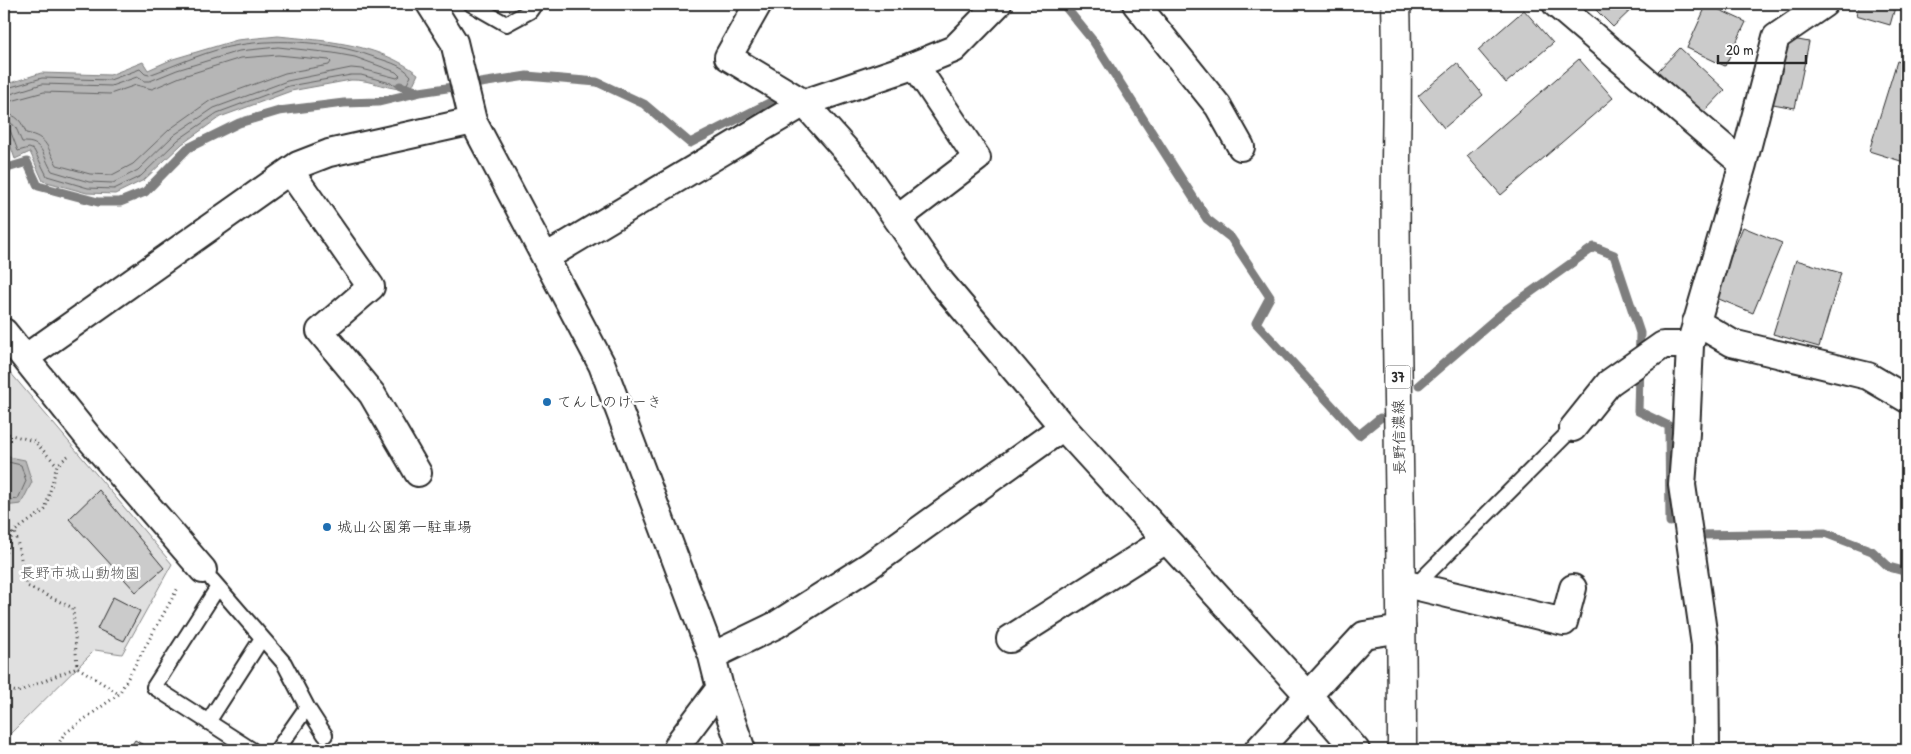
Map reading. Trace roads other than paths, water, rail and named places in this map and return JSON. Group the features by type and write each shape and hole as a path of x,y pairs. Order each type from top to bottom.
{"main road":[{"name":"長野信濃線","path":"1396,4 1398,62 1396,261 1409,584 1402,629 1402,750"}],"street":[{"path":"758,4 728,57 804,103 860,167 941,282 1063,427 1356,750"},
{"path":"546,257 804,103 915,65 954,48 998,4"},
{"path":"1136,4 1218,106 1241,147"},
{"path":"1556,4 1743,164"},
{"path":"1706,750 1705,645 1682,485 1693,333 1743,164 1776,37 1824,4"},
{"path":"437,6 454,42 472,121 602,365 712,656 720,688 742,750"},
{"path":"897,218 977,158 915,65"},
{"path":"24,358 298,166 329,154 472,121"},
{"path":"290,171 371,287 320,331 372,394 418,473"},
{"path":"4,332 89,438 205,572"},
{"path":"1574,428 1609,383 1663,345 1693,333 1868,376 1907,399"},
{"path":"712,656 776,625 869,566 1063,427"},
{"path":"1010,640 1166,540"},
{"path":"1409,584 1564,622 1573,588"},
{"path":"1258,750 1364,635 1402,629"},
{"path":"676,750 681,740 720,688"}],"lane":[{"path":"471,4 506,24 530,11 535,4"},
{"path":"1409,584 1574,428"},
{"path":"252,750 154,687 205,572 284,663 307,707 325,735"},
{"path":"208,722 262,638"},
{"path":"277,750 307,707"}],"water":[{"path":"278,36 351,45 386,56 418,74 411,89 351,80 291,91 220,117 182,144 144,180 115,194 87,193 43,181 30,152 15,159 4,127 4,85 41,73 110,75 143,62 148,70 173,59 237,40"},
{"path":"4,456 25,460 32,482 21,504 4,506"}],"waterway":[{"path":"1063,4 1094,42 1207,219 1231,238 1270,297 1256,323 1359,435 1380,418"},
{"path":"400,86 420,92 527,76 597,82 644,104 690,143 775,100"},
{"path":"4,169 27,162 38,186 98,202 120,202 145,192 188,148 239,123 279,111 344,103 378,102 420,92"},
{"path":"1419,385 1507,309 1594,247 1614,255 1640,333 1638,411 1669,426 1670,522"},
{"path":"1699,535 1825,533 1872,551 1889,567 1907,572"}],"place":[{"name":"てんしのけーき","path":"547,402"},
{"name":"城山公園第一駐車場","path":"327,527"}],"park label":[{"name":"長野市城山動物園","path":"80,573"}]}
